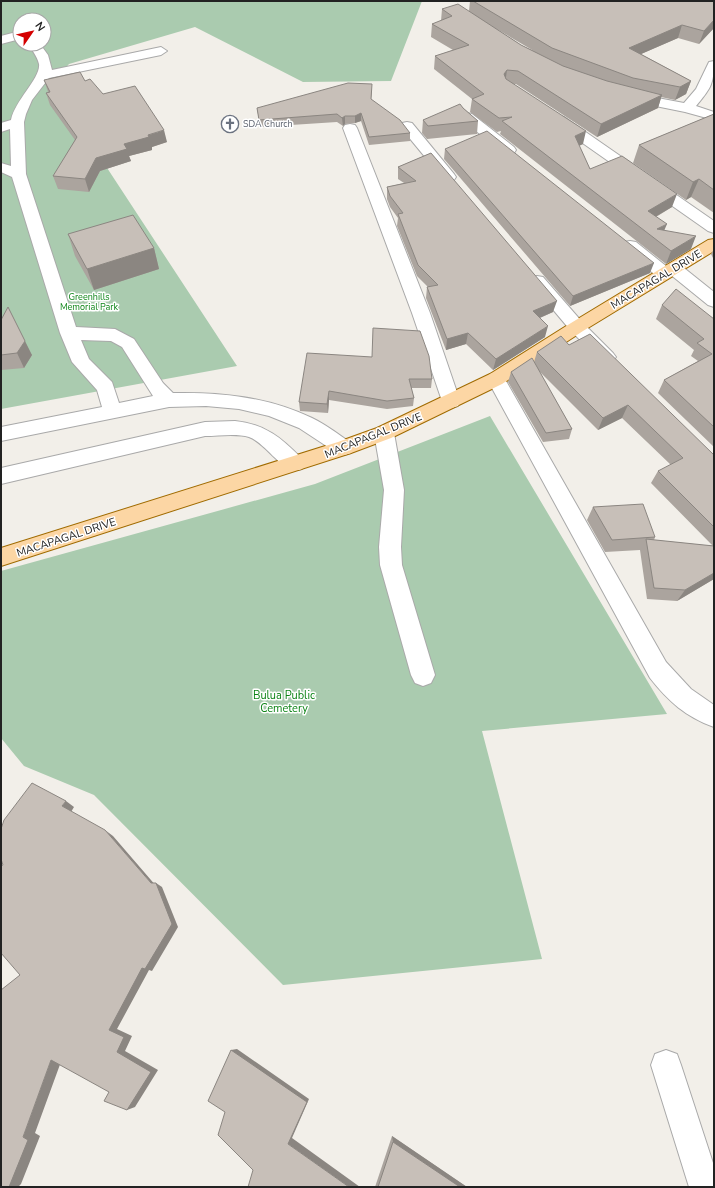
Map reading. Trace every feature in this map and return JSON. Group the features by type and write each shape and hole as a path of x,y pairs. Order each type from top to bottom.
{"main road":[{"name":"MACAPAGAL DRIVE","path":"1,557 295,464 384,433 496,379 577,327 714,244"}],"street":[{"path":"1,40 12,37"},
{"path":"45,75 162,51"},
{"path":"41,52 46,66 45,75 21,107 17,122 19,174 69,333 81,362 105,387 112,410"},
{"path":"687,108 702,90 714,65"},
{"path":"618,93 638,99 687,108 714,116"},
{"path":"546,112 714,228"},
{"path":"467,117 523,161"},
{"path":"1,128 17,122"},
{"path":"406,126 458,188"},
{"path":"350,128 421,313 451,401"},
{"path":"1,166 19,174"},
{"path":"621,239 714,301"},
{"path":"527,270 577,327 621,370"},
{"path":"69,333 115,335 128,342 156,388 169,400"},
{"path":"496,379 658,670 676,693 704,713 714,716"},
{"path":"1,434 112,410 169,400 206,399 239,402 273,410 306,422 344,448"},
{"path":"1,476 205,429 235,427 253,430 271,439 295,464"},
{"path":"384,433 394,490 390,547 391,565 422,675"},
{"path":"666,1065 705,1187"}],"green space":[{"name":"Greenhills Memorial Park","path":"1,1 422,1 391,81 303,82 195,27 69,64 52,84 237,366 1,409"},
{"name":"Bulua Public Cemetery","path":"490,416 667,714 482,731 542,959 283,985 94,795 24,766 1,738 1,571 315,484"}],"building":[{"path":"473,1 714,1 714,20 704,31 682,25 629,48 691,81 680,87 633,78 552,48"},
{"path":"458,4 521,45 563,66 607,81 662,95 601,124 518,71 507,70 504,74 506,79 586,131 575,136 590,169 622,156 677,194 648,211 667,224 657,229 696,236 671,251 502,121 512,117 499,118 472,99 484,94 435,56 469,45 432,24 452,16 442,9"},
{"path":"80,72 85,81 90,79 103,94 135,86 164,130 148,135 149,137 124,144 127,149 96,158 85,179 53,176 77,137 46,93 50,92 44,80"},
{"path":"348,83 372,84 371,99 400,120 410,133 369,137 361,113 355,116 345,116 342,118 337,114 259,120 257,108"},
{"path":"460,104 478,121 428,126 423,120"},
{"path":"714,114 714,190 699,179 693,182 639,145"},
{"path":"487,131 654,263 573,296 445,149"},
{"path":"431,153 557,301 533,311 548,326 496,359 468,333 447,339 427,287 438,285 418,265 398,214 403,213 390,196 387,187 416,181 398,167"},
{"path":"133,215 154,248 87,269 68,234"},
{"path":"676,289 714,319 714,427 664,380 712,354 697,343 704,339 662,305"},
{"path":"8,307 25,341 17,353 1,355 1,320"},
{"path":"373,328 420,331 429,356 432,379 409,379 414,398 387,401 329,391 327,404 299,402 307,353 372,357"},
{"path":"590,334 714,455 714,527 658,471 683,458 628,405 603,418 537,352 561,336 569,345"},
{"path":"532,358 572,429 546,433 511,372"},
{"path":"643,504 655,537 612,540 593,507"},
{"path":"646,539 714,546 714,573 685,590 654,588"},
{"path":"32,783 66,801 62,806 105,830 151,883 156,883 172,924 145,969 142,968 109,1030 124,1037 117,1052 151,1072 127,1110 104,1101 109,1092 51,1060 23,1137 28,1140 9,1187 1,1187 1,990 20,975 1,953 1,866 3,865 1,859 1,829 4,820"},
{"path":"231,1050 307,1102 288,1144 349,1187 248,1187 253,1170 218,1135 225,1112 208,1101"},
{"path":"393,1142 460,1187 378,1187"}],"place":[{"name":"SDA Church","path":"230,124"}]}
